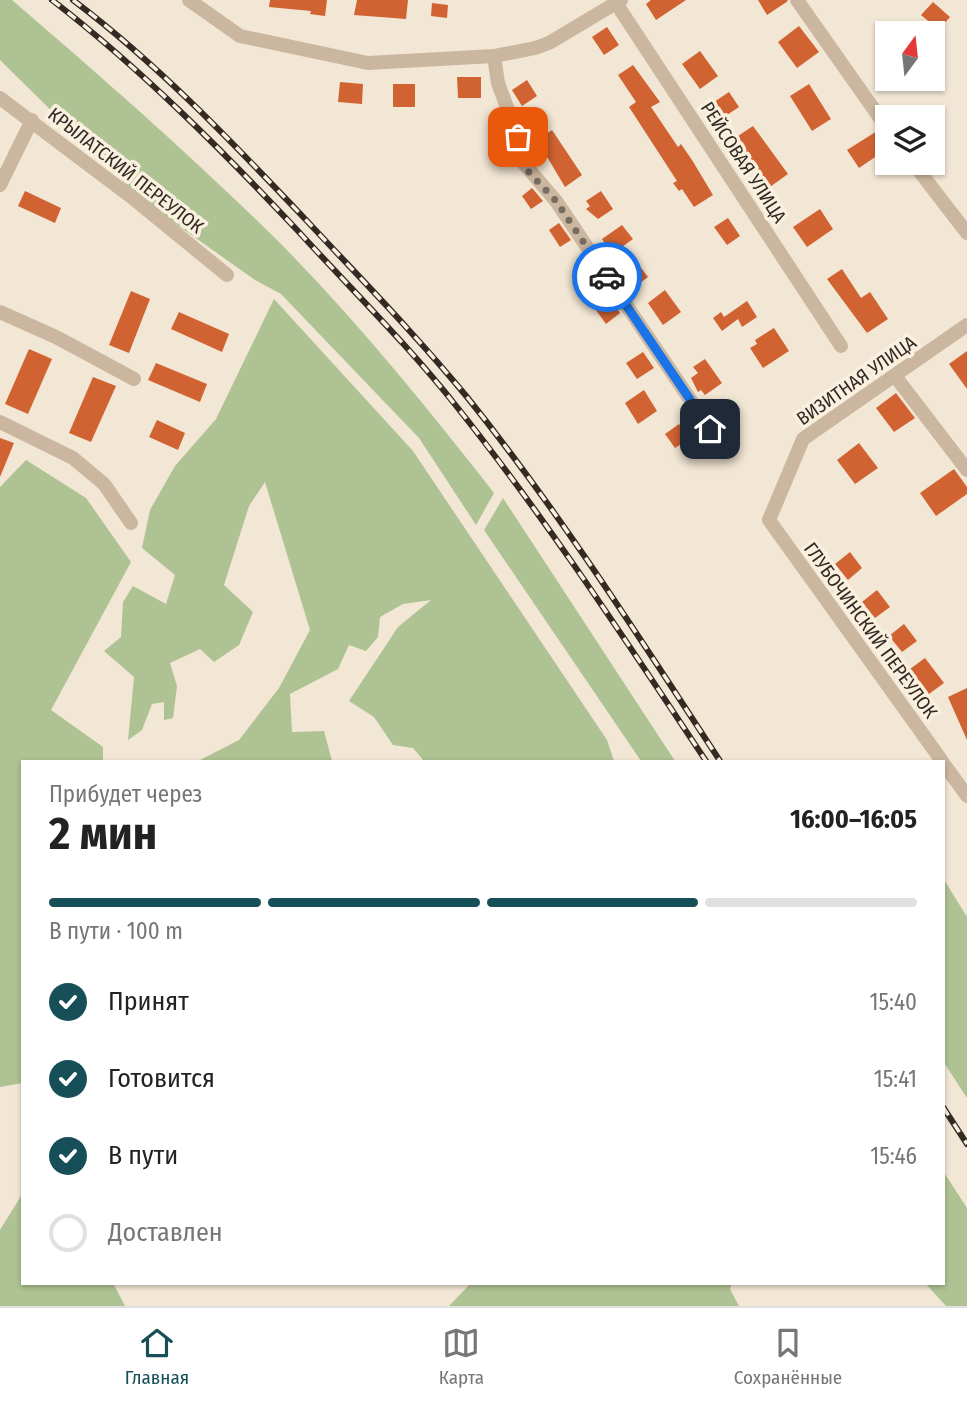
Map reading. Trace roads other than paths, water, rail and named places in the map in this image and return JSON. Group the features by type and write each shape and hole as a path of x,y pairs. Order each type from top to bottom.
{"street":[{"path":"189,0 240,36 368,63 494,56 549,43 617,1"},
{"path":"797,0 875,111"},
{"name":"РЕЙСОВАЯ УЛИЦА","path":"617,1 841,346"},
{"path":"494,56 498,83 518,137 520,159 556,201 710,429"},
{"name":"КРЫЛАТСКИЙ ПЕРЕУЛОК","path":"0,98 32,120 227,275"},
{"path":"0,185 32,120"},
{"path":"922,175 967,233"},
{"path":"0,312 57,337 134,379"},
{"name":"ВИЗИТНАЯ УЛИЦА","path":"769,520 803,439 967,325"},
{"path":"895,376 967,470"},
{"path":"0,422 73,458 104,484 131,523"},
{"name":"ГЛУБОЧИНСКИЙ ПЕРЕУЛОК","path":"769,520 942,760"},
{"name":"ГЛУБОЧИНСКИЙ ПЕРЕУЛОК","path":"945,765 967,796"}],"railway":[{"path":"52,0 117,54 209,140 298,231 419,362 457,407 554,537 705,760"},
{"path":"73,0 135,51 223,134 448,374 567,530 719,760"},
{"path":"945,1110 967,1144"}]}
